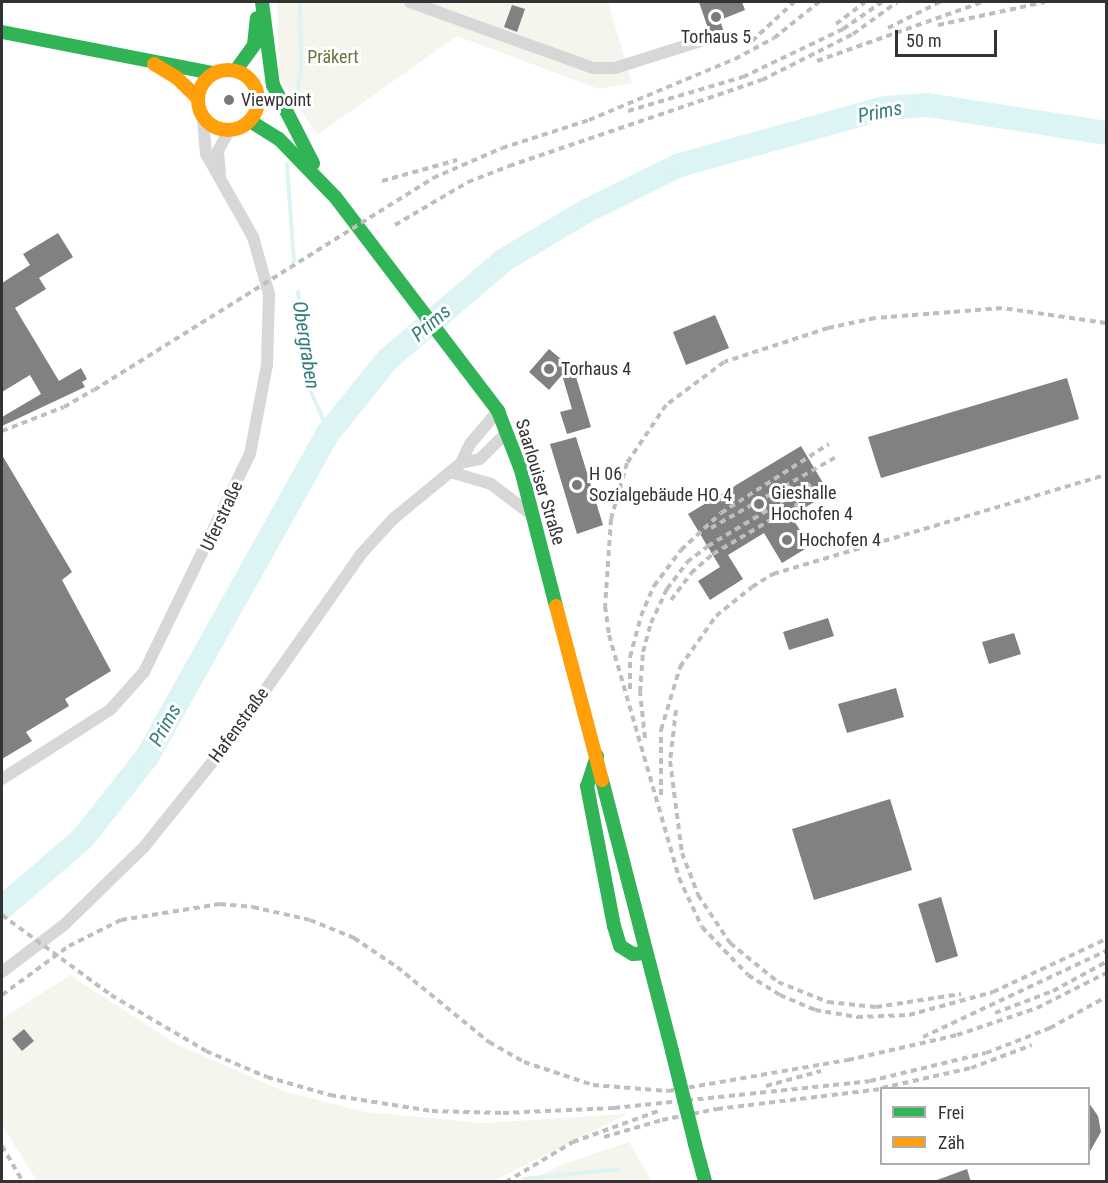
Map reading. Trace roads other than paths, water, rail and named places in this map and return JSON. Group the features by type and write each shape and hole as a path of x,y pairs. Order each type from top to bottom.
{"main road":[{"name":"Saarlouiser Straße","path":"249,77 250,55 260,2"},
{"name":"Saarlouiser Straße","path":"260,2 278,100 321,177"},
{"path":"2,32 142,58 213,73 236,70 249,77 259,101 250,121 229,130 212,125 203,117 198,98 176,77 142,58"},
{"path":"236,70 250,55"},
{"path":"198,98 205,79 213,73"},
{"name":"Saarlouiser Straße","path":"259,101 321,177 482,385 498,411 507,432 533,516 597,755 705,1182"},
{"name":"Saarlouiser Straße","path":"250,121 279,139 336,198"},
{"path":"597,755 587,786 614,926 620,946 633,954 646,953"}],"street":[{"path":"410,2 593,68 615,68 704,40"},
{"name":"Uferstraße","path":"2,779 110,710 144,672 250,454 267,365 269,294 253,237 206,154 203,117"},
{"name":"Uferstraße","path":"221,181 218,151 229,130"},
{"name":"Hafenstraße","path":"2,972 64,925 144,847 230,740 362,553 393,519 460,463 470,444 498,411"},
{"name":"Hafenstraße","path":"460,463 480,459 507,432"},
{"path":"450,472 491,484 533,516"}],"waterway":[{"name":"Obergraben","path":"296,102 301,67 300,2"},
{"name":"Prims","path":"2,908 83,838 147,757 329,432 387,360 504,260 588,210 680,165 884,108 928,105 1106,133"},
{"name":"Obergraben","path":"287,164 294,261"},
{"name":"Obergraben","path":"298,292 310,390 329,432"},
{"path":"524,1179 618,1169"}],"railway":[{"path":"752,41 794,2"},
{"path":"2,431 64,407 94,390 433,178 502,148 589,120 735,59 774,38 819,2"},
{"path":"836,24 865,2"},
{"path":"628,111 743,77 843,29 882,2"},
{"path":"395,225 468,182 762,80 853,34 897,2"},
{"path":"888,28 940,2"},
{"path":"817,61 983,2"},
{"path":"938,25 1045,2"},
{"path":"382,181 457,160"},
{"path":"1106,323 1002,308 875,318 828,328 724,362 666,405 627,463 611,519 605,606 609,635 679,878 702,927 748,975 780,995 815,1010 857,1017 909,1015 993,992 1106,939"},
{"path":"630,689 630,657 641,616 654,586 681,550 721,513 829,444"},
{"path":"711,528 838,456"},
{"path":"661,795 661,730 680,667 716,616 752,587 773,574 1106,475"},
{"path":"645,738 640,692 643,652 651,623 667,589 687,562 708,546 811,484"},
{"path":"671,600 691,573 713,554 816,493"},
{"path":"676,710 670,761 682,853 698,895 730,943 778,982 828,1002 876,1007 961,994"},
{"path":"2,995 69,946 121,920 220,904 253,907 310,920 354,938 397,967 489,1042 524,1062 593,1085 668,1091 848,1060 957,1035 1037,1008 1106,973"},
{"path":"2,915 111,995 206,1051 267,1077 330,1095 432,1111 503,1113 614,1108 870,1081 986,1053 1050,1028 1106,997"},
{"path":"923,1037 1106,951"},
{"path":"995,1013 1053,991 1106,962"},
{"path":"886,1087 971,1068 1032,1045"},
{"path":"766,1086 821,1071"},
{"path":"604,1137 662,1120 717,1109 880,1089"},
{"path":"506,1182 573,1142 661,1110"},
{"path":"2,1146 23,1182"}],"place":[{"name":"Torhaus 5","path":"716,17"},
{"name":"Viewpoint","path":"229,100"},
{"name":"Torhaus 4","path":"549,369"},
{"name":"H 06 Sozialgebäude HO 4","path":"577,485"},
{"name":"Gieshalle Hochofen 4","path":"759,504"},
{"name":"Hochofen 4","path":"787,540"}],"park label":[{"name":"Präkert","path":"333,57"}]}
